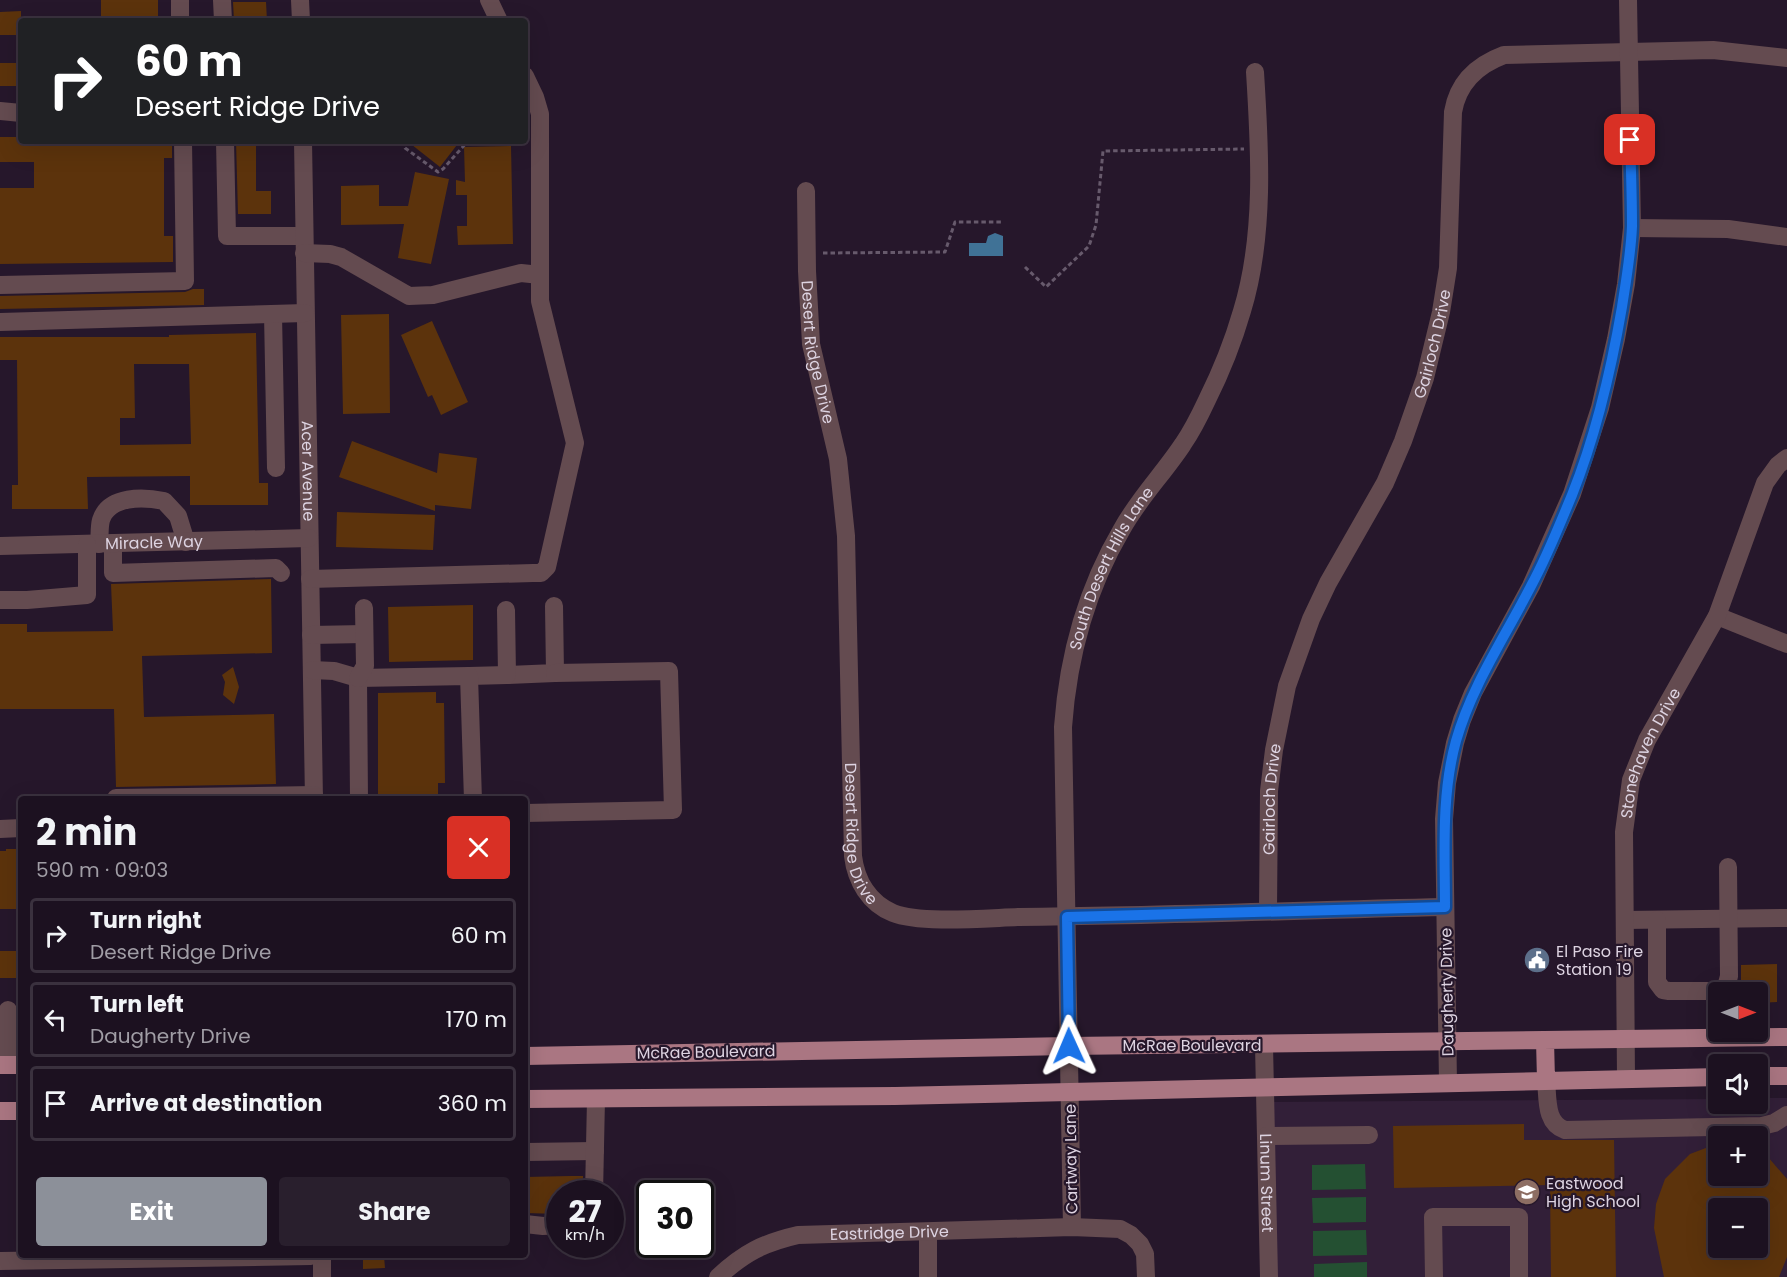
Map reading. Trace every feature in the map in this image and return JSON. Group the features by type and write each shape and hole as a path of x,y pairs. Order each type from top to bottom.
{"main road":[{"name":"McRae Boulevard","path":"528,1056 1069,1046 1787,1038"},
{"path":"1545,1040 1546,1080"},
{"path":"1768,1076 1787,1076"},
{"path":"528,1099 895,1096 1708,1077"},
{"path":"0,1111 18,1111"}],"street":[{"path":"180,0 180,18"},
{"path":"222,0 223,18"},
{"path":"300,0 301,18"},
{"path":"489,0 498,18"},
{"name":"Daugherty Drive","path":"1448,1083 1444,819 1448,783 1455,743 1473,693 1531,586 1572,494 1600,408 1616,339 1626,284 1632,228 1628,0"},
{"name":"Gairloch Drive","path":"1268,911 1269,791 1274,750 1287,686 1311,619 1384,483 1403,441 1425,378 1441,312 1448,268 1455,102 1469,75 1481,65 1504,55 1713,50 1787,57"},
{"name":"South Desert Hills Lane","path":"1069,1092 1063,728 1066,687 1075,641 1091,593 1122,528 1184,444 1207,400 1243,310 1253,261 1257,220 1258,148 1255,72"},
{"path":"310,579 541,573 547,567 575,443 540,301 540,114 528,83"},
{"path":"0,111 18,112"},
{"path":"0,285 185,281 183,144"},
{"path":"225,144 227,236 304,245 341,257 409,296 433,295 521,273 540,274"},
{"name":"Acer Avenue","path":"303,144 314,796"},
{"name":"Desert Ridge Drive","path":"806,191 811,344 838,459 846,536 853,856 860,881 868,894 879,905 907,917 1067,917 1445,907"},
{"path":"1632,228 1728,229 1787,237"},
{"path":"0,322 305,313"},
{"path":"273,314 275,460 308,452"},
{"path":"274,361 306,361"},
{"path":"275,413 307,412"},
{"name":"Stonehaven Drive","path":"1626,1078 1624,832 1631,780 1647,740 1717,616 1765,483 1778,465 1787,458"},
{"path":"0,600 87,596 100,544 101,518 108,508 120,501 164,501 178,516 186,542"},
{"name":"Miracle Way","path":"0,546 309,538"},
{"path":"240,540 241,569"},
{"path":"100,544 113,573 276,568 281,573"},
{"path":"554,606 555,673"},
{"path":"359,796 358,678 365,666 364,608"},
{"path":"506,610 507,675"},
{"path":"1717,616 1787,645"},
{"path":"311,635 364,634"},
{"path":"312,670 334,671 358,678 669,671 673,810 528,813"},
{"path":"470,676 473,796"},
{"path":"0,829 18,828"},
{"path":"1657,920 1658,982 1663,990 1717,991 1724,989 1727,984 1728,867"},
{"path":"1625,920 1787,918"},
{"path":"10,1010 10,1065"},
{"name":"Linum Street","path":"1264,1045 1269,1277"},
{"path":"1546,1080 1549,1114 1553,1123 1565,1130 1762,1126 1774,1124 1787,1115"},
{"name":"Cartway Lane","path":"1069,1092 1072,1227 1120,1229 1131,1235 1140,1244 1145,1254 1146,1277"},
{"path":"594,1180 596,1099"},
{"path":"1266,1136 1369,1135"},
{"path":"528,1152 595,1151"},
{"path":"1434,1277 1433,1216 1519,1217 1519,1277"},
{"path":"528,1224 546,1226"},
{"name":"Eastridge Drive","path":"718,1277 736,1260 754,1249 778,1239 798,1235 1072,1227"},
{"path":"928,1232 928,1277"},
{"path":"0,1261 145,1268 283,1258"},
{"path":"322,1258 322,1277"}],"path":[{"path":"403,144 405,148 438,172 465,144"},
{"path":"1026,267 1046,287 1089,246 1096,225 1103,151 1258,148"},
{"path":"807,254 945,252 955,222 1002,222"}],"shaded area":[{"name":"Eastwood High School","path":"1768,1098 1787,1098 1787,1277 1269,1277 1265,1102 1708,1099 1708,1114 1768,1114"}],"green space":[{"path":"1365,1164 1366,1189 1312,1190 1312,1165"},
{"path":"1366,1197 1366,1222 1313,1223 1312,1198"},
{"path":"1366,1230 1367,1255 1313,1256 1313,1231"},
{"path":"1367,1262 1367,1277 1314,1277 1314,1264"}],"water":[{"path":"995,233 1003,236 1003,256 969,256 969,243 986,243 988,236"}],"building":[{"path":"101,0 158,0 158,18 101,18"},
{"path":"233,2 266,2 267,18 234,18"},
{"path":"21,11 21,18 18,18 18,35 0,35 0,12"},
{"path":"0,63 18,63 18,86 0,86"},
{"path":"0,137 18,137 18,144 172,144 172,158 164,158 164,236 173,236 173,262 0,264 0,188 34,188 34,162 0,162"},
{"path":"236,144 256,144 256,191 271,191 271,214 238,214"},
{"path":"411,144 458,144 440,167"},
{"path":"511,146 513,244 458,245 457,226 467,226 467,195 456,195 456,180 465,182 464,147"},
{"path":"415,172 449,179 431,264 398,258 404,224 341,225 341,186 379,185 379,206 408,206"},
{"path":"204,289 204,305 0,309 0,296 185,292"},
{"path":"389,314 390,413 343,414 341,315"},
{"path":"432,321 468,402 441,415 432,395 428,397 401,335"},
{"path":"256,333 259,483 268,483 268,505 190,505 190,476 87,477 88,509 12,509 12,485 18,485 17,360 0,360 0,337 169,337 169,335","holes":["134,364 189,364 191,444 120,445 120,418 135,418"]},
{"path":"352,441 437,473 439,453 477,458 471,509 435,505 435,511 339,477"},
{"path":"337,512 435,515 433,550 336,547"},
{"path":"271,579 272,653 142,656 144,717 274,714 276,784 116,787 114,709 0,709 0,624 27,624 27,632 113,631 111,584"},
{"path":"473,605 473,660 389,662 388,607"},
{"path":"233,667 239,687 234,704 223,695 225,682 222,675"},
{"path":"436,692 436,703 444,703 445,783 438,783 438,794 378,794 378,693"},
{"path":"6,849 18,849 18,909 0,909 0,851 6,851"},
{"path":"0,951 18,951 18,978 0,978"},
{"path":"1777,964 1777,1002 1768,1002 1768,982 1741,982 1741,965"},
{"name":"Eastwood High School","path":"1524,1124 1524,1140 1614,1140 1616,1277 1551,1277 1550,1185 1394,1188 1393,1126"},
{"path":"1708,1147 1708,1186 1768,1186 1768,1157 1787,1179 1787,1257 1779,1277 1664,1277 1654,1228 1656,1204 1665,1179 1690,1154"},
{"path":"583,1176 583,1180 546,1180 546,1214 528,1213 528,1177"},
{"path":"363,1258 384,1258 385,1268 363,1269"}],"place":[{"name":"El Paso Fire Station 19","path":"1537,960"},
{"name":"Eastwood High School","path":"1527,1192"}],"route":[{"path":"1069,1046 1067,917 1445,907 1444,819 1455,743 1462,720 1473,693 1548,550 1584,462 1600,408 1626,284 1632,228 1630,140"}]}
